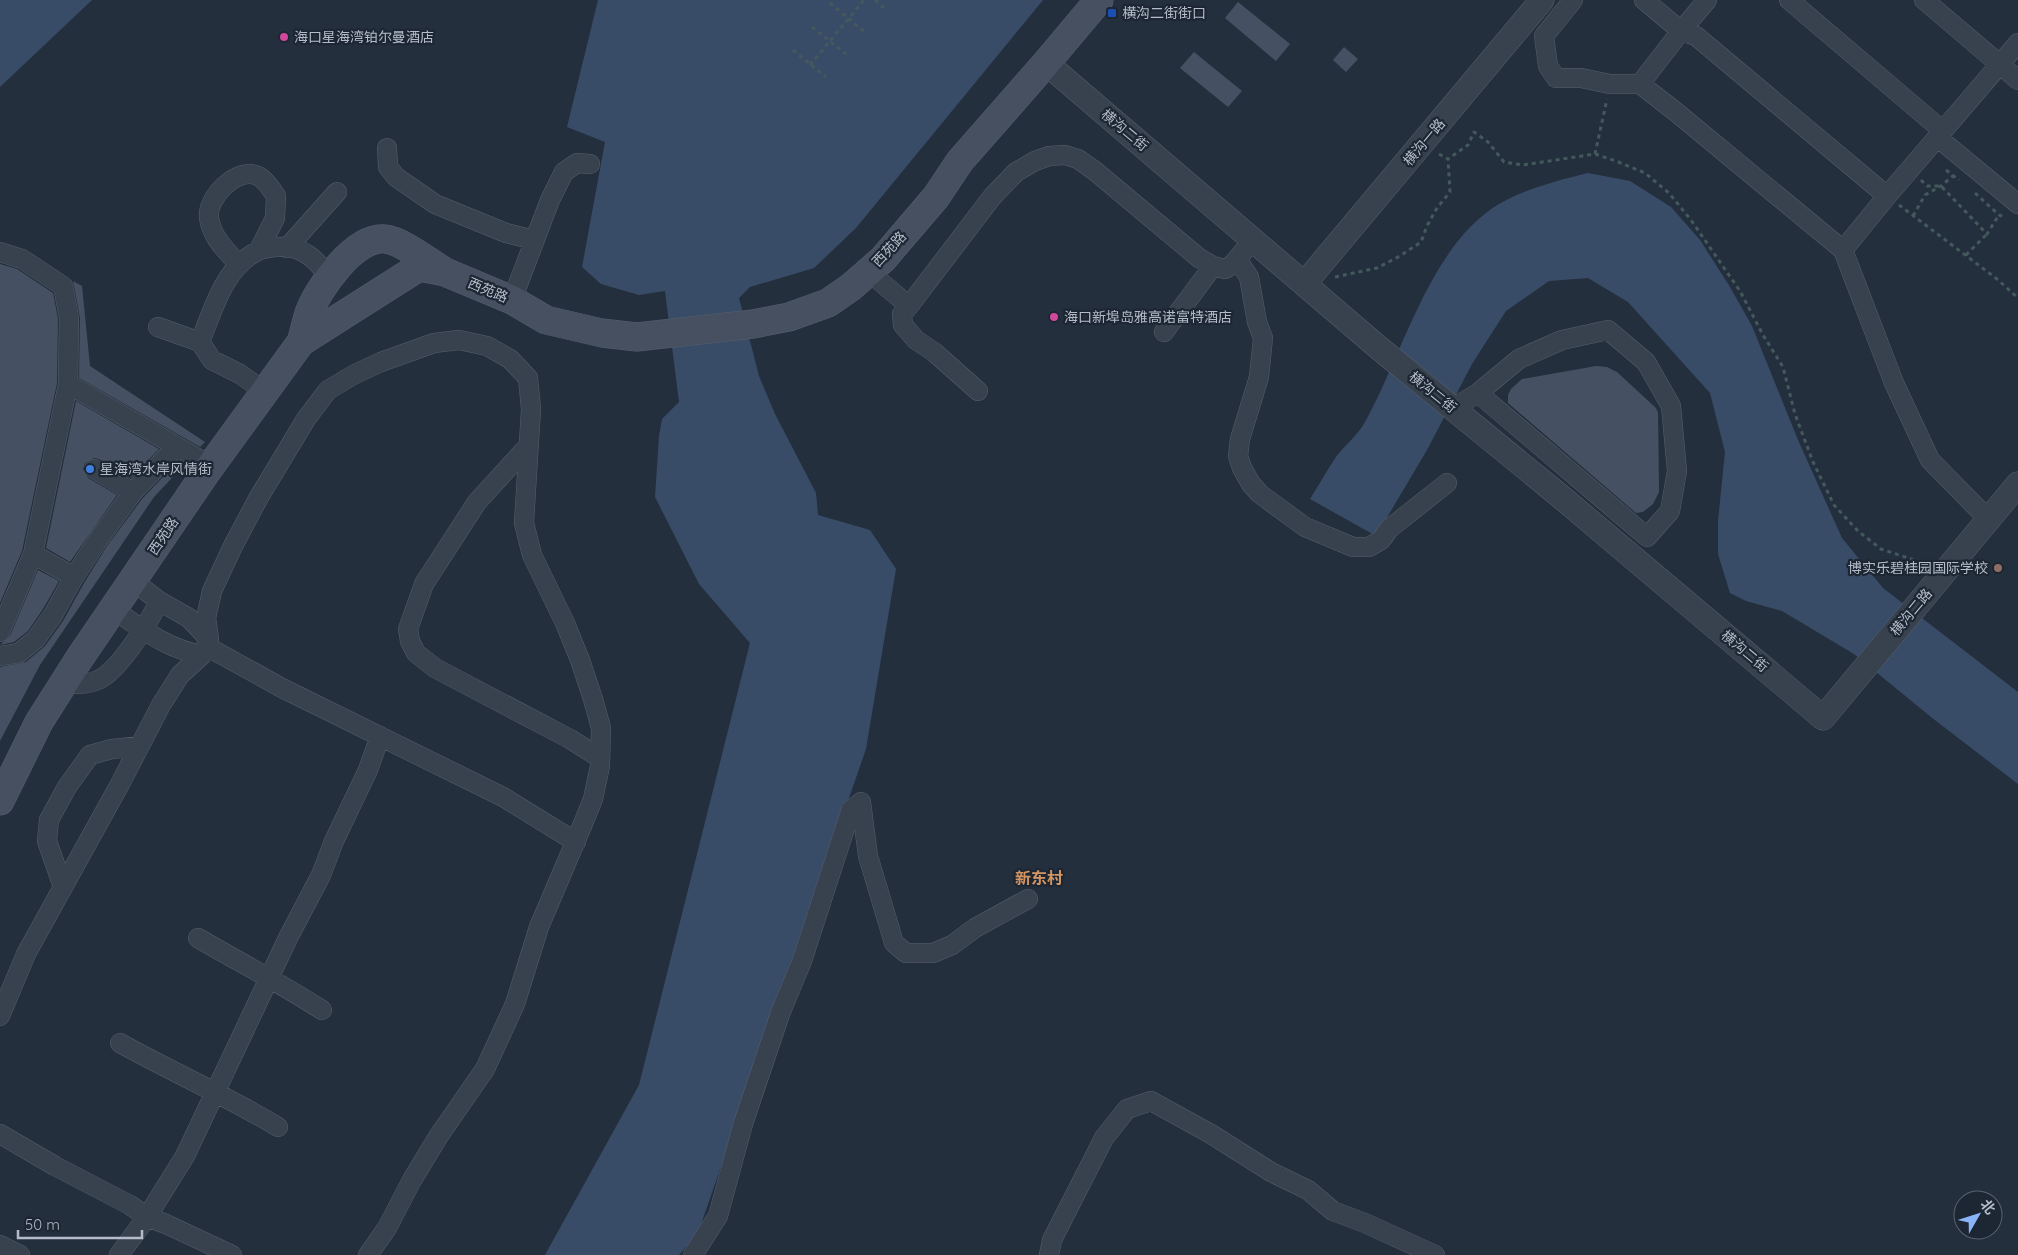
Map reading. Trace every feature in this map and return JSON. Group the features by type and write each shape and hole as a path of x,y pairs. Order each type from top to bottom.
{"main road":[{"name":"西苑路","path":"0,801 39,722 64,684 211,466 302,342 419,268 445,272 512,300 546,320 602,333 637,336 753,324 789,317 828,303 868,272 894,245 936,197 960,161 1099,0"},
{"path":"302,342 310,312 330,278 346,257 366,242 385,239 408,248 445,272"}],"street":[{"name":"横沟一路","path":"1305,283 1542,0"},
{"path":"1573,0 1544,36 1548,66 1556,78 1581,78 1610,84 1640,84 1842,250 1894,383 1930,460 1988,519"},
{"path":"1644,0 1681,31 1696,36 1887,196"},
{"path":"1640,84 1707,0"},
{"path":"1789,0 2018,204"},
{"path":"1924,0 2018,80"},
{"path":"1842,250 1908,170 2018,43"},
{"name":"横沟二街","path":"1046,63 1379,348 1824,718"},
{"path":"386,148 388,167 396,177 435,204 506,232 534,240"},
{"path":"978,391 934,352 916,340 903,325 902,314 992,197 1016,172 1035,161 1049,156 1065,155 1078,159 1199,258 1213,266 1225,270 1238,260 1253,240"},
{"path":"512,300 550,200 564,172 576,163 590,164"},
{"path":"238,264 214,236 208,216 214,201 225,184 245,174 258,176 276,196 274,218 259,250"},
{"path":"287,248 337,192"},
{"path":"200,342 223,287 238,264 259,250 287,248 300,250 312,258 330,278"},
{"path":"0,252 22,259 63,286 69,318 68,384 33,554 0,632"},
{"path":"1238,260 1249,277 1257,322 1263,338 1259,377 1240,439 1238,456 1251,484 1260,494 1305,526 1353,547 1369,547 1381,540 1389,529 1447,483"},
{"path":"1164,332 1213,266"},
{"path":"868,272 909,306"},
{"path":"158,327 200,342 212,360 240,374 265,392"},
{"path":"1453,408 1478,393 1519,360 1562,340 1608,330 1646,362 1671,406 1677,471 1670,511 1648,537 1478,393"},
{"path":"0,1016 26,954 161,705 180,675 206,647 206,618 212,591 233,546 285,450 328,390 355,374 381,362 434,343 459,340 488,346 510,359 528,378 531,409 524,523 532,555 565,623 580,660 600,728 600,758 593,799 538,927 515,1004 488,1062 433,1146 412,1180 387,1228 368,1255"},
{"path":"68,384 211,466"},
{"path":"529,445 477,502 424,584 408,629 410,642 416,653 435,668 570,739 600,758"},
{"path":"0,656 19,653 36,639 53,616 74,577 133,492 176,447"},
{"path":"94,469 133,492"},
{"name":"横沟二路","path":"1824,718 2018,484"},
{"path":"1584,517 1600,498"},
{"path":"33,554 74,577"},
{"path":"133,581 159,601 189,618 206,647"},
{"path":"64,684 84,685 99,680 110,673 142,630 159,601"},
{"path":"114,610 142,630 175,648 206,647 282,688 503,798 576,842"},
{"path":"119,1255 147,1217 185,1156 288,938 321,875 334,841 368,770 380,736"},
{"path":"63,887 46,841 49,820 67,787 90,755 112,749 140,746"},
{"path":"693,1255 718,1216 743,1124 780,1014 802,961 851,810 860,802 868,856 894,943 906,953 933,953 952,945 975,928 1028,899"},
{"path":"198,938 270,978 322,1010"},
{"path":"120,1043 216,1092 278,1127"},
{"path":"1049,1255 1052,1240 1104,1138 1127,1109 1151,1101 1211,1134 1271,1172 1308,1190 1333,1211 1365,1223 1435,1255"},
{"path":"0,1134 55,1166 130,1205 147,1217 232,1255"},
{"path":"0,1245 20,1255"}],"path":[{"path":"810,65 864,0"},
{"path":"875,0 885,9"},
{"path":"830,4 866,33"},
{"path":"812,27 846,54"},
{"path":"793,50 826,77"},
{"path":"1595,154 1610,84"},
{"path":"1448,159 1468,145 1474,132 1488,142 1504,162 1523,164 1595,154 1616,160 1645,173 1669,194 1691,220 1740,290 1763,335 1783,367 1795,414 1813,462 1834,505 1858,531 1881,549 1899,557 1947,569"},
{"path":"1433,151 1448,159"},
{"path":"1305,283 1377,268 1400,256 1420,242 1437,208 1450,192 1448,159"},
{"path":"1908,170 1927,186 1941,186 1987,234"},
{"path":"1914,216 1925,195 1941,186 1953,176"},
{"path":"1887,196 1966,255 2018,298"},
{"path":"1966,255 1987,234 1999,215"}],"water":[{"path":"0,0 92,0 0,87"},
{"path":"598,0 1043,0 856,228 814,268 750,287 739,298 759,376 775,414 816,493 818,515 870,530 896,569 866,749 698,1233 679,1255 545,1255 639,1085 750,643 699,584 655,497 662,419 679,402 665,291 639,295 601,284 582,267 605,142 567,127"},
{"path":"1588,173 1630,181 1671,207 1700,240 1752,326 1798,440 1842,538 1883,588 2018,692 2018,784 1931,717 1854,654 1782,611 1746,601 1730,593 1718,554 1718,521 1725,452 1710,393 1628,302 1588,278 1549,281 1506,311 1472,364 1427,450 1376,536 1310,499 1336,457 1365,422 1420,303 1436,273 1454,246 1475,222 1510,198 1531,189"}],"building":[{"path":"1238,2 1290,44 1276,61 1225,18"},
{"path":"1344,47 1358,59 1346,72 1333,60"},
{"path":"1194,52 1242,91 1228,107 1180,68"},
{"path":"0,264 17,269 53,293 58,319 57,383 22,551 0,603"},
{"path":"73,281 82,286 90,366 205,442 200,447 79,378 80,318"},
{"path":"1596,366 1607,367 1617,372 1656,408 1658,413 1659,492 1653,504 1643,512 1636,513 1508,403 1508,395 1511,389 1522,379"},
{"path":"76,401 159,449 131,478 99,459 94,458 85,463 83,469 88,478 117,495 70,562 46,548"},
{"path":"179,460 185,464 154,497 40,665 0,741 0,667 26,662 45,646 63,621 107,546 142,499"},
{"path":"38,570 59,581 28,631 14,642 0,645 10,636"}],"place":[{"name":"横沟二街街口","path":"1112,13"},
{"name":"海口星海湾铂尔曼酒店","path":"284,37"},
{"name":"海口新埠岛雅高诺富特酒店","path":"1054,317"},
{"name":"星海湾水岸风情街","path":"90,469"},
{"name":"博实乐碧桂园国际学校","path":"1998,568"}],"district":[{"name":"新东村","path":"1039,878"}]}
